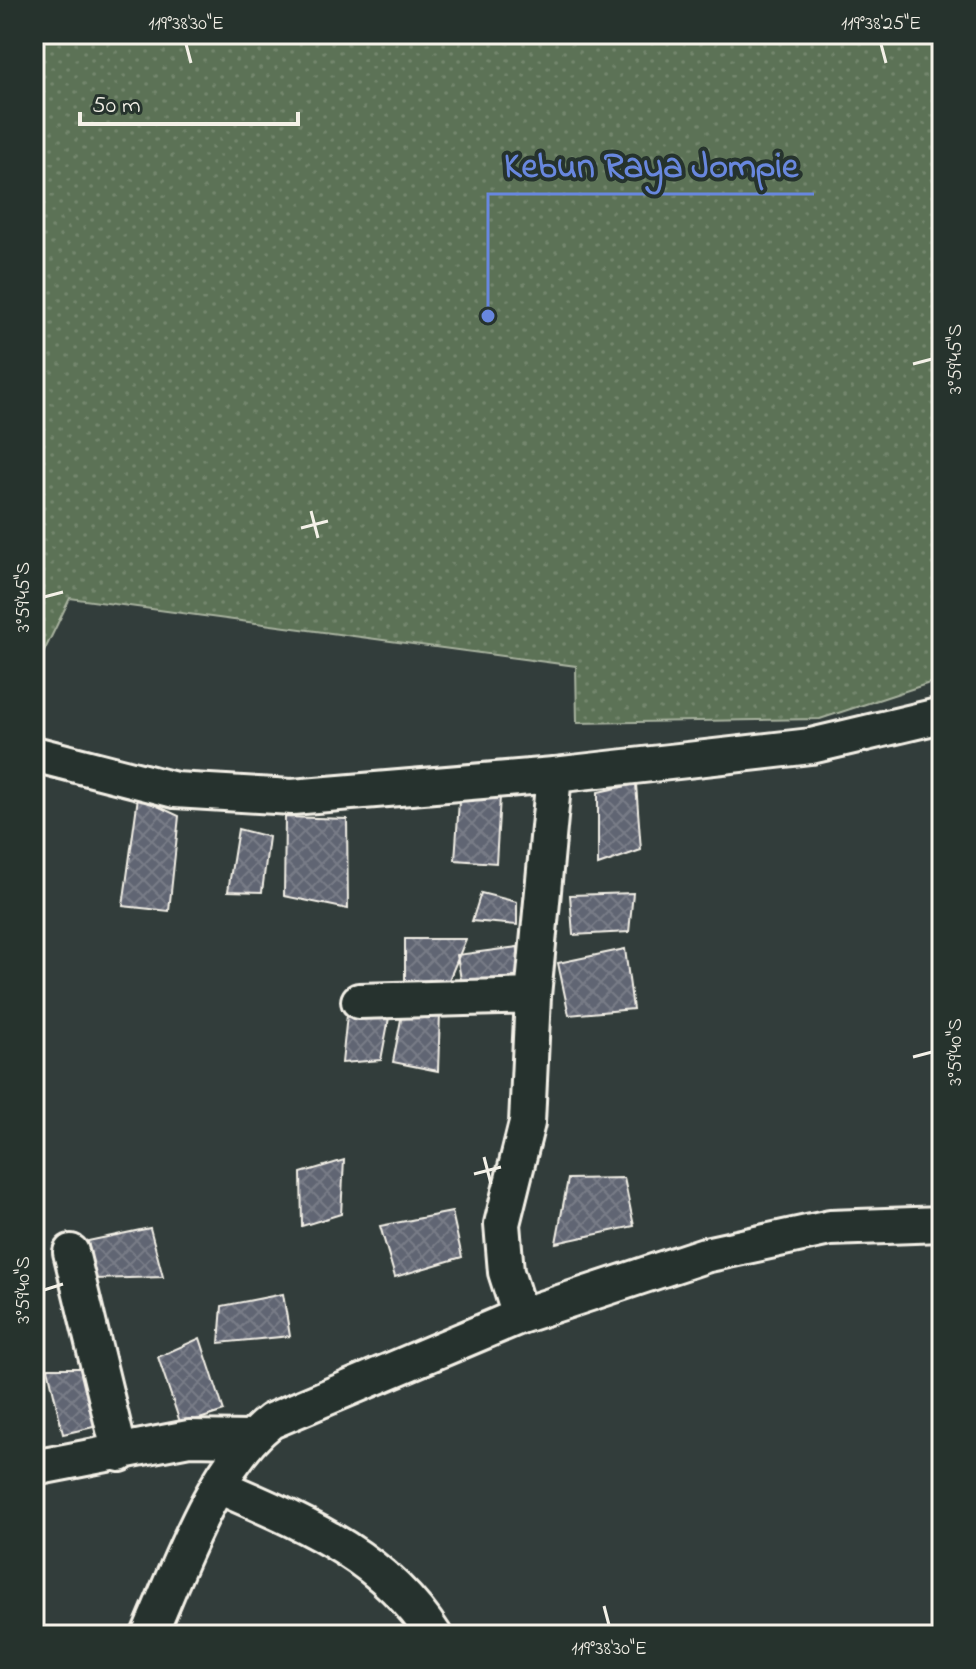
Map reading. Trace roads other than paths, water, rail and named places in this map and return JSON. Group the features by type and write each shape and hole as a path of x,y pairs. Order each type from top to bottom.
{"street":[{"path":"34,754 175,790 292,797 554,775 811,746 942,715"},
{"path":"520,1316 506,1272 501,1244 502,1224 527,1123 533,996 554,775"},
{"path":"359,1001 533,996"},
{"path":"149,1635 218,1486 248,1439 271,1421 520,1316 705,1255 830,1228 942,1224"},
{"path":"71,1252 120,1454"},
{"path":"35,1465 120,1454 189,1438 248,1439"},
{"path":"218,1486 318,1530 393,1581 434,1635"}],"place":[{"name":"Kebun Raya Jompie","path":"488,316"}]}
